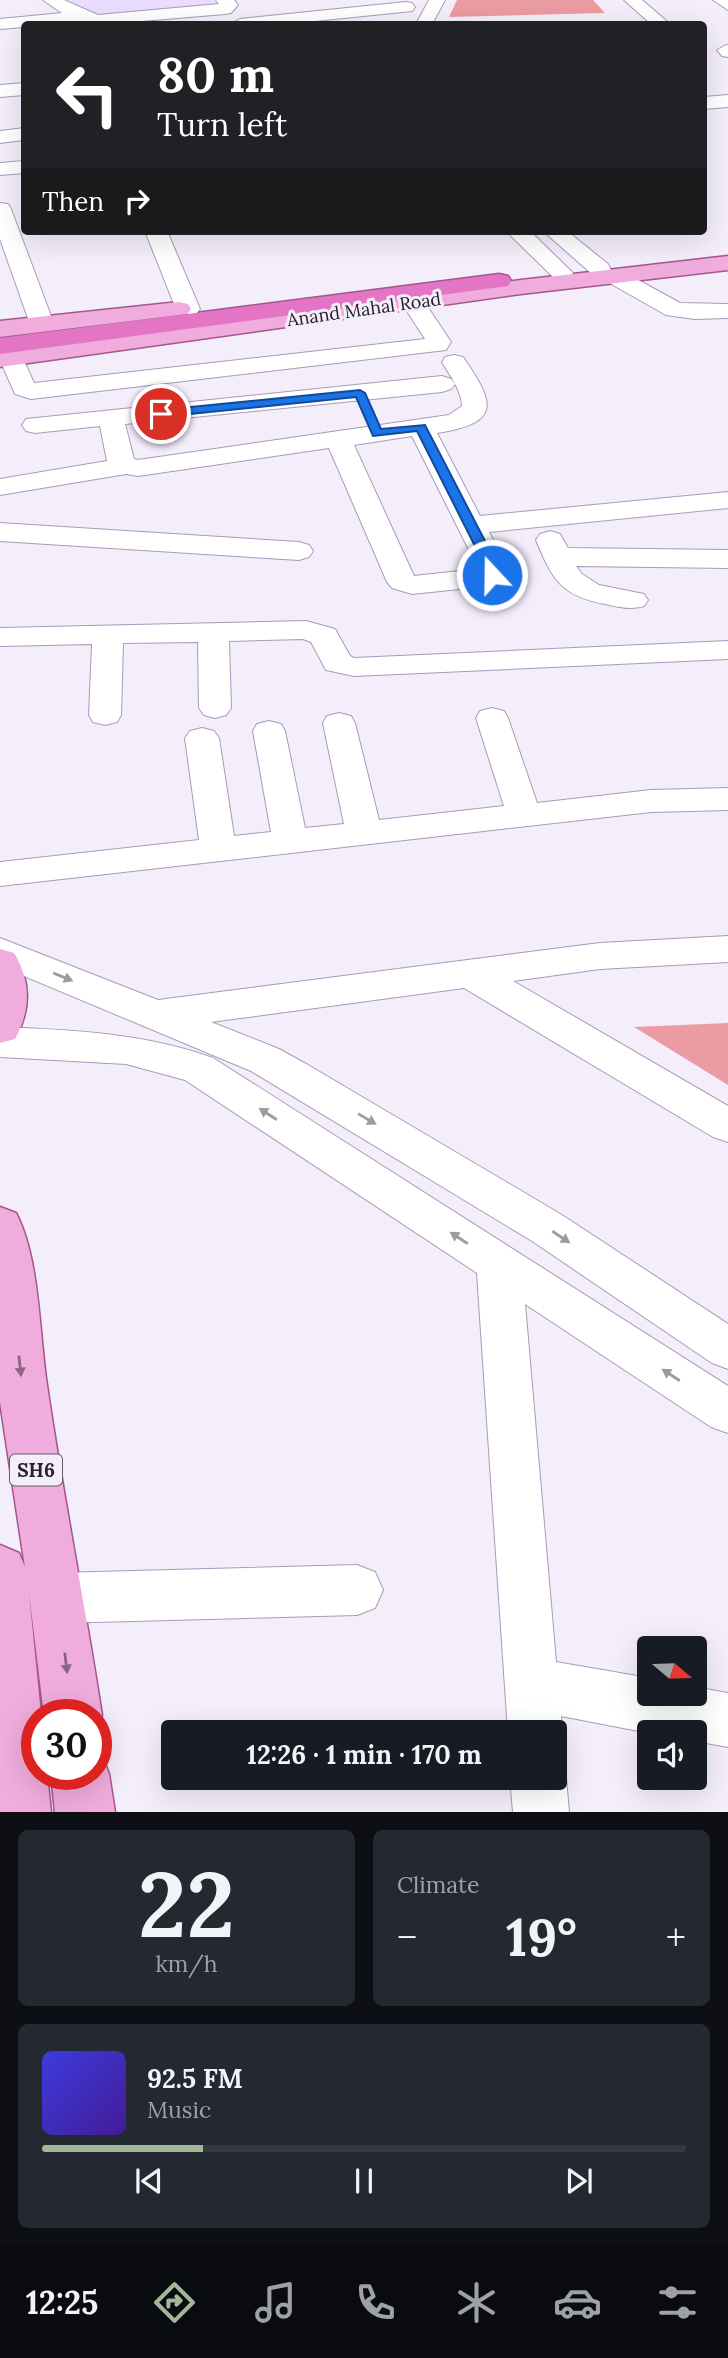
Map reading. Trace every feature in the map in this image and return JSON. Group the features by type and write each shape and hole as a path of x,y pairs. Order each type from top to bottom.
{"highway":[{"path":"4,354 411,297 499,281"}],"main road":[{"name":"Anand Mahal Road","path":"411,297 728,252"},
{"name":"Anand Mahal Road","path":"0,329 369,287 499,281 562,273 728,263"},
{"path":"0,963 6,976 8,1008 0,1028"},
{"name":"SH6","path":"0,1226 6,1307 22,1384 71,1699"},
{"path":"0,1571 21,1812"},
{"path":"82,1790 85,1812"}],"street":[{"path":"51,0 82,16 98,20 225,9 230,5 224,0"},
{"path":"426,21 437,0"},
{"path":"632,0 656,21"},
{"path":"721,0 728,5"},
{"path":"265,21 408,4"},
{"path":"398,21 408,4"},
{"path":"41,21 82,16"},
{"path":"0,26 21,23"},
{"path":"0,26 16,45"},
{"path":"0,91 21,89"},
{"path":"0,137 21,134"},
{"path":"0,209 42,324"},
{"path":"158,235 188,309"},
{"path":"521,235 562,273"},
{"path":"559,235 601,272 674,310 728,311"},
{"path":"4,354 24,389 31,391 437,345 439,342 411,297"},
{"path":"0,487 126,466 138,468 457,422 474,412 476,405 475,396 448,373 360,393 35,425"},
{"path":"360,393 377,433"},
{"path":"237,406 249,452"},
{"path":"111,419 121,461 126,466"},
{"path":"338,439 404,584 492,575 493,568 421,427"},
{"path":"471,525 728,500"},
{"path":"542,518 551,530 549,537 565,576 577,587 592,593 633,600"},
{"path":"0,532 299,551"},
{"path":"557,556 728,559"},
{"path":"0,638 306,630 324,636 337,663 354,667 728,650"},
{"path":"213,632 209,723 218,850"},
{"path":"105,715 108,635"},
{"path":"492,718 524,816"},
{"path":"339,723 364,833"},
{"path":"269,731 290,842"},
{"path":"0,874 668,800 728,799"},
{"path":"155,1015 600,956 728,948"},
{"path":"0,951 265,1060 547,1228 728,1349"},
{"path":"469,973 728,1126"},
{"path":"0,1042 139,1051 172,1057 190,1065 728,1412"},
{"path":"499,1264 533,1708 728,1720"},
{"path":"57,1598 357,1590"},
{"path":"539,1790 541,1812"}],"shaded area":[{"path":"65,0 212,0 227,9 100,19"},
{"path":"457,0 593,0 605,13 449,17"},
{"path":"728,1023 728,1085 634,1027"}],"route":[{"path":"161,414 360,393 377,433 421,427 493,568 492,575"}]}
